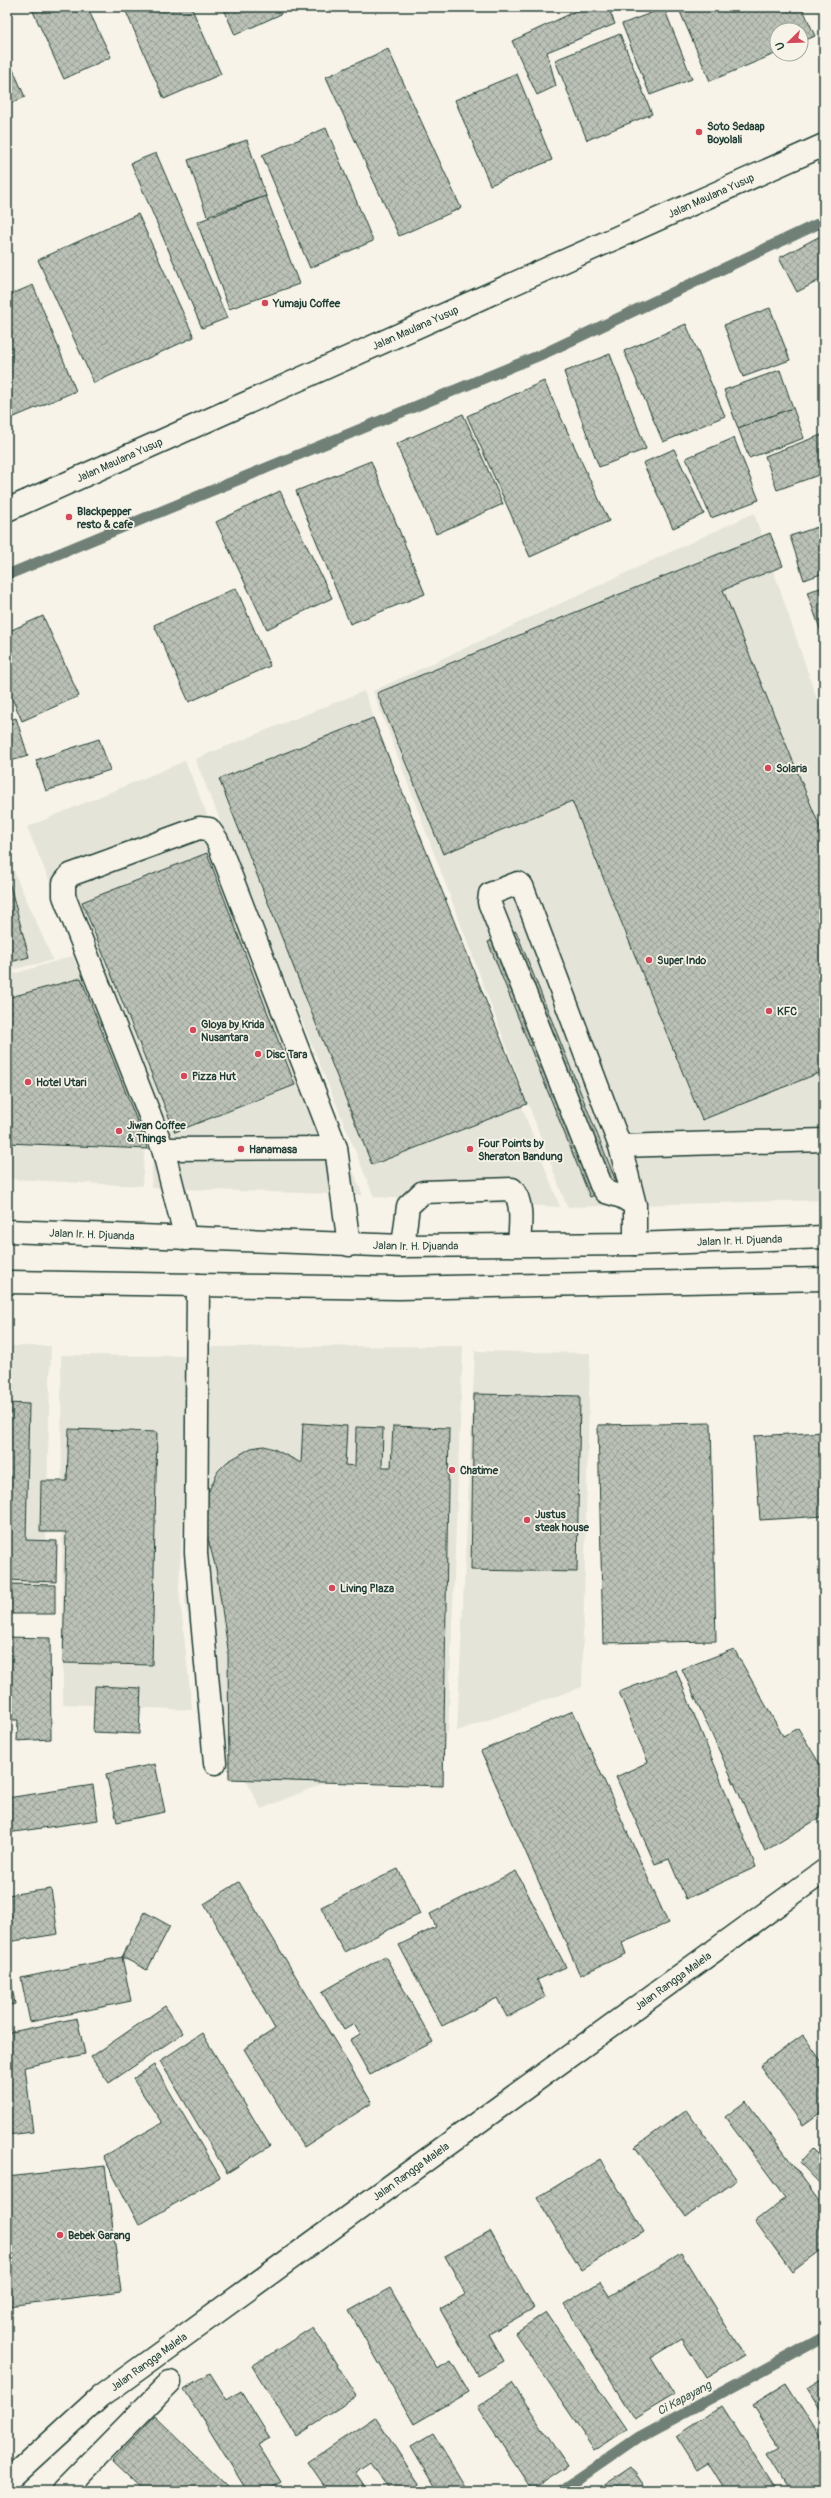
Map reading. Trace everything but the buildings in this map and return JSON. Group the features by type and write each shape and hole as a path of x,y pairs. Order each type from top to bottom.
{"street":[{"name":"Jalan Maulana Yusup","path":"7,510 824,145"},
{"path":"186,1239 162,1149 64,896 64,883 70,875 199,828 209,829 216,840 336,1148 349,1245"},
{"path":"633,1195 622,1197 606,1192 601,1185 500,931 489,902 490,894 518,883 522,886 620,1146 633,1195 635,1244"},
{"path":"620,1146 824,1140"},
{"path":"162,1149 336,1148"},
{"path":"403,1246 408,1206 424,1192 512,1189 517,1194 519,1203 519,1244"},
{"name":"Jalan Ir. H. Djuanda","path":"7,1231 186,1239 403,1246 635,1244 824,1237"},
{"path":"7,1282 399,1288 824,1278"},
{"path":"198,1284 196,1553 214,1763"},
{"name":"Jalan Rangga Malela","path":"7,2482 100,2398 824,1870"},
{"path":"63,2491 170,2382"}],"shaded area":[{"name":"Super Indo","path":"754,513 824,720 824,1200 567,1207 373,691"},
{"path":"364,691 560,1207 374,1197 195,759"},
{"path":"185,761 363,1195 151,1188 154,1133 27,827"},
{"path":"7,856 53,960 7,971"},
{"path":"73,956 146,1132 142,1186 7,1179 7,976"},
{"path":"7,1346 51,1346 44,1604 7,1602"},
{"name":"Living Plaza","path":"463,1346 448,1732 261,1809 203,1698 185,1602 202,1347"},
{"name":"Justus steak house","path":"475,1351 590,1353 582,1687 457,1731"},
{"path":"61,1355 191,1356 179,1589 192,1710 63,1704"}],"waterway":[{"path":"7,575 545,353 824,221"},
{"name":"Ci Kapayang","path":"561,2491 639,2437 824,2337"}],"place":[{"name":"Soto Sedaap Boyolali","path":"699,132"},
{"name":"Yumaju Coffee","path":"265,303"},
{"name":"Blackpepper resto & cafe","path":"69,517"},
{"name":"Solaria","path":"768,768"},
{"name":"Super Indo","path":"649,960"},
{"name":"KFC","path":"769,1011"},
{"name":"Gloya by Krida Nusantara","path":"193,1030"},
{"name":"Disc Tara","path":"258,1054"},
{"name":"Pizza Hut","path":"184,1076"},
{"name":"Hotel Utari","path":"28,1082"},
{"name":"Jiwan Coffee & Things","path":"119,1131"},
{"name":"Hanamasa","path":"241,1149"},
{"name":"Four Points by Sheraton Bandung","path":"470,1149"},
{"name":"Chatime","path":"452,1470"},
{"name":"Justus steak house","path":"527,1520"},
{"name":"Living Plaza","path":"332,1588"},
{"name":"Bebek Garang","path":"60,2235"}]}
